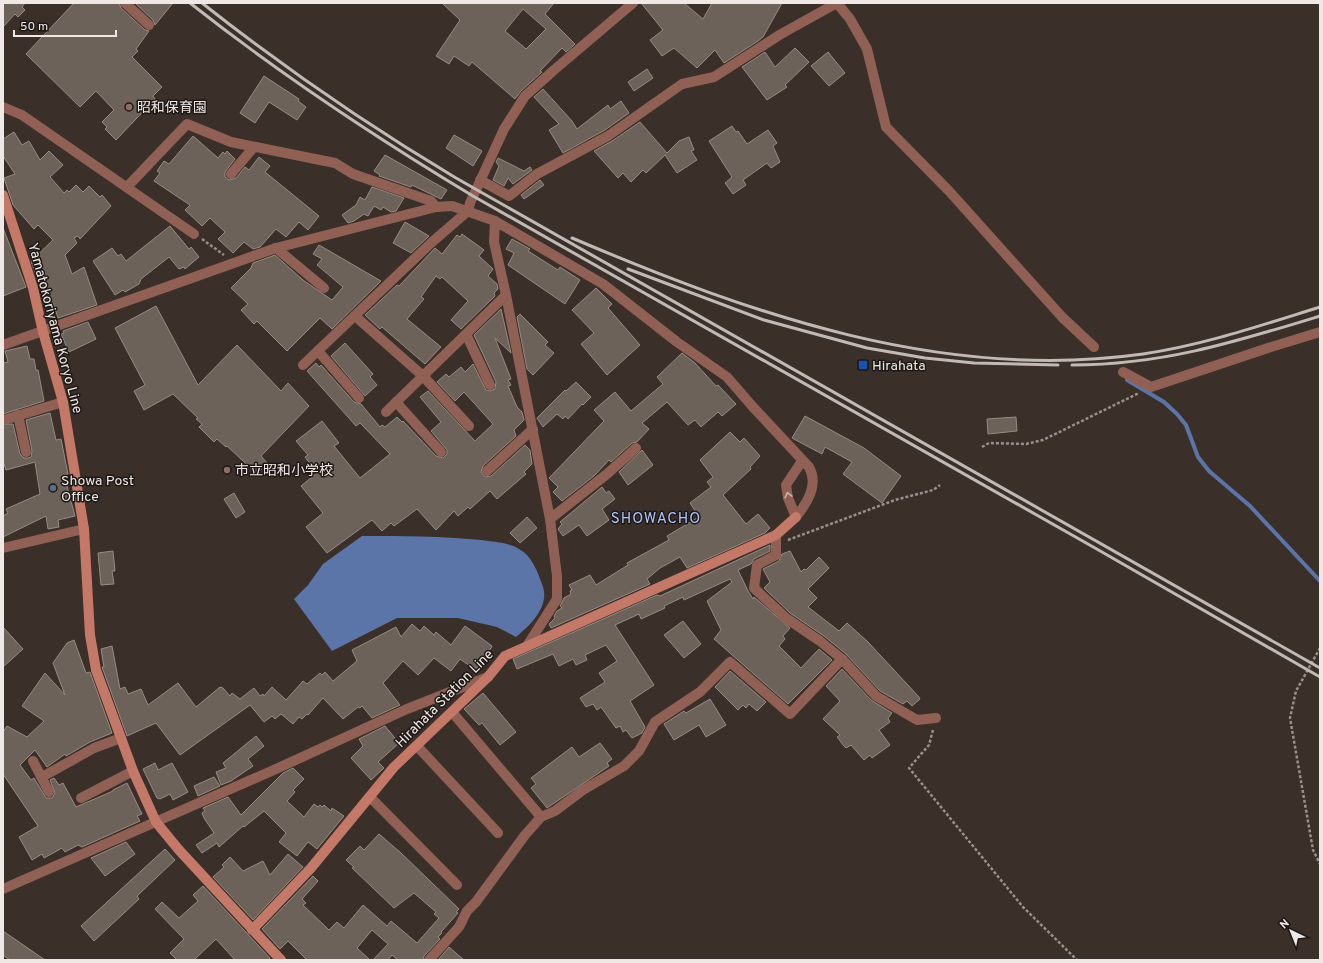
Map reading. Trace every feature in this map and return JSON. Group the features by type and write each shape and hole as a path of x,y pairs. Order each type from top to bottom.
{"main road":[{"name":"Yamatokoriyama Koryo Line","path":"3,195 33,288 43,332 63,402 84,529 90,635 96,670 133,771 156,822 179,850 281,960"},
{"name":"Hirahata Station Line","path":"252,930 306,874 394,767 488,677 505,656 776,535 796,517"}],"street":[{"path":"125,3 149,25"},
{"path":"303,365 431,243 468,211 480,180 504,129 525,96 633,3"},
{"path":"480,180 509,196 537,174 608,136 682,84 714,77 781,34 837,3 850,19 867,49 886,127 949,190 1062,316 1094,348"},
{"path":"3,107 22,115 194,234"},
{"path":"128,187 188,124 231,142 253,148 335,163 353,174 431,201 436,207"},
{"path":"231,174 253,148"},
{"path":"3,346 276,248 436,207 452,206 495,221 603,284 677,342 727,377 809,467 814,475 812,488 806,504 796,517 788,498 786,485 802,461"},
{"path":"495,221 494,242 506,295 550,519 557,576 557,599 527,646"},
{"path":"276,248 324,288"},
{"path":"386,412 506,295"},
{"path":"355,316 423,376 469,426"},
{"path":"1123,372 1151,387 1320,332"},
{"path":"466,334 490,385"},
{"path":"318,351 358,398"},
{"path":"7,419 63,402"},
{"path":"396,402 441,452"},
{"path":"18,415 26,452"},
{"path":"487,471 532,428"},
{"path":"550,519 607,474 636,448"},
{"path":"3,548 8,545 45,539 84,529"},
{"path":"776,535 776,555 757,565 754,588 786,618 820,641 842,659 876,696 917,720 936,718"},
{"path":"429,960 458,928 467,911 476,902 525,835 541,818 555,811 583,790 624,766 639,751 655,722 700,692 730,662 790,714 842,659"},
{"path":"3,889 407,709 488,677"},
{"path":"452,712 541,818"},
{"path":"42,778 94,748 121,738"},
{"path":"417,746 498,833"},
{"path":"33,760 49,792"},
{"path":"81,798 133,771"},
{"path":"370,797 457,885"}],"path":[{"path":"194,234 230,260 233,264"},
{"path":"982,447 989,443 1026,444 1043,440 1139,393"},
{"path":"776,535 788,540 895,500 933,490 940,486"},
{"path":"1320,648 1296,692 1290,718 1313,850 1320,864"},
{"path":"936,718 929,745 909,768 1022,907 1076,960"}],"water":[{"path":"362,536 422,536 481,540 510,545 524,552 536,569 544,592 542,607 528,627 516,637 497,627 458,618 397,618 332,651 294,599 308,585 323,564"}],"building":[{"path":"3,3 25,3 22,7 25,10 18,17 15,14 3,27"},
{"path":"74,3 119,3 121,8 145,30 149,31 136,49 138,51 132,57 162,87 153,96 155,99 116,140 105,129 107,127 102,122 114,110 96,91 80,107 26,54"},
{"path":"135,3 173,3 155,25 153,20"},
{"path":"442,3 554,3 545,14 575,44 566,52 562,48 540,71 542,72 521,91 515,99 472,62 469,66 454,56 449,64 436,56 460,20","holes":["523,9 546,29 526,49 505,31"]},
{"path":"641,3 684,3 703,19 712,3 782,3 763,37 758,41 724,63 715,50 697,68 674,48 662,56 650,40 663,30"},
{"path":"795,48 809,62 785,85 787,87 767,100 742,67 765,52 775,67"},
{"path":"828,52 845,73 829,86 811,66"},
{"path":"647,69 653,78 634,91 628,82"},
{"path":"264,76 299,99 298,101 306,107 297,120 269,102 255,123 240,113"},
{"path":"543,89 572,121 577,129 608,105 610,109 621,101 629,113 605,130 563,153 549,130 559,124 534,97"},
{"path":"640,122 667,153 679,141 689,137 694,150 691,151 697,160 677,173 665,155 646,173 643,170 631,182 623,173 618,178 594,151"},
{"path":"732,126 736,132 738,131 747,144 768,130 777,143 773,146 780,162 771,168 767,163 743,180 746,185 733,194 725,183 732,177 709,141"},
{"path":"14,132 22,145 29,141 40,160 49,151 63,165 50,177 64,193 67,190 69,192 76,185 83,192 89,186 100,197 102,195 111,206 80,239 78,236 74,238 77,243 65,255 72,274 84,267 97,305 58,318 53,303 47,305 31,261 53,240 38,225 34,229 13,205 4,178 15,174 3,156 3,139"},
{"path":"454,135 482,151 473,166 446,148"},
{"path":"193,136 218,158 223,152 225,154 227,151 235,159 225,172 225,177 229,180 236,178 245,167 249,170 259,157 270,166 265,172 319,216 308,230 299,222 286,237 276,229 260,247 253,249 244,242 233,253 218,239 225,232 210,218 202,226 185,210 190,205 154,181 160,173 157,171 164,161 169,164"},
{"path":"385,155 447,190 441,199 412,185 411,187 379,176 380,175 374,171"},
{"path":"498,158 524,171 530,167 532,170 513,184 508,178 504,186 493,180 499,166 496,162"},
{"path":"540,180 544,185 524,199 521,195"},
{"path":"372,187 404,198 396,211 391,212 383,207 381,210 374,206 368,216 364,214 348,223 342,215 356,205 360,197 365,200"},
{"path":"405,222 429,236 411,253 393,243"},
{"path":"170,226 189,249 191,247 199,257 185,269 184,267 179,269 169,257 141,279 139,284 125,292 123,290 115,295 93,261 112,248 118,256 121,254 126,261"},
{"path":"3,228 26,287 3,296"},
{"path":"462,234 484,250 479,256 493,269 488,276 497,284 498,289 494,293 495,296 461,329 451,320 468,301 442,277 440,279 436,276 421,297 424,299 407,319 441,347 425,364 382,327 380,329 365,315 397,285 399,286 435,248 442,254 457,235 460,237"},
{"path":"512,239 530,249 528,251 558,270 560,267 580,280 565,304 508,265 514,253 506,249"},
{"path":"319,245 381,281 332,329 320,318 287,351 257,321 254,324 241,310 248,304 231,288 251,268 253,263 275,255 303,280 332,300 343,287 317,265 322,259 313,254"},
{"path":"596,288 612,304 608,308 640,345 607,375 581,344 594,333 572,310"},
{"path":"156,306 198,385 237,345 281,391 288,383 309,406 261,456 267,463 257,474 227,446 226,447 217,439 214,442 199,427 202,424 196,419 198,418 173,394 144,410 134,391 145,385 115,328"},
{"path":"501,309 511,353 495,338 511,379 508,380 511,385 508,386 517,407 522,412 524,420 514,430 516,436 483,466 481,472 485,477 491,476 525,445 530,450 532,464 524,472 526,474 497,499 490,491 470,509 468,507 458,516 454,511 436,530 417,509 394,526 391,523 382,531 372,520 327,553 306,527 323,513 301,486 317,473 305,457 308,455 296,441 322,421 339,443 334,446 360,478 390,454 360,423 356,426 307,371 316,363 319,367 321,365 354,402 361,404 380,427 382,425 385,427 397,417 402,422 403,421 436,456 443,458 447,454 447,450 431,431 441,422 420,397 428,391 475,441 493,424 464,392 455,401 437,382 446,374 449,377 461,367 465,372 473,364 486,390 490,391 495,389 496,382 474,335"},
{"path":"520,314 548,342 545,345 554,353 533,375 527,369 517,317"},
{"path":"88,322 96,339 69,352 61,334 64,333 63,331"},
{"path":"345,343 373,374 370,377 377,385 365,396 331,356"},
{"path":"27,346 30,359 34,359 36,370 38,370 44,401 3,414 3,363 8,362 5,351"},
{"path":"682,353 695,363 716,386 718,385 736,404 722,416 718,412 701,427 695,420 688,425 667,402 642,423 649,429 637,442 632,443 611,462 609,460 594,476 562,501 553,492 558,487 549,478 604,421 594,410 615,392 631,411 663,384 657,377"},
{"path":"576,382 591,397 568,419 565,416 563,419 557,414 543,427 537,418 565,390 566,391"},
{"path":"50,413 56,440 61,439 68,474 64,475 75,516 58,520 59,527 48,529 46,516 3,537 3,516 8,513 6,509 40,494 35,462 6,470 3,461 3,424 13,424 20,454 24,458 28,458 31,457 32,451 26,420"},
{"path":"805,416 864,448 901,476 882,503 843,474 852,462 825,447 822,454 792,438"},
{"path":"1016,417 1017,431 988,434 987,419"},
{"path":"730,432 740,442 744,438 760,456 750,467 751,469 723,495 746,524 758,514 770,528 765,533 687,568 680,557 660,568 647,579 650,584 551,628 549,624 555,618 554,616 557,611 562,608 560,606 564,598 571,594 570,591 572,590 569,585 590,575 596,585 628,565 627,563 669,540 667,536 699,517 690,503 711,487 707,482 713,477 700,460"},
{"path":"642,450 653,465 628,485 619,472"},
{"path":"602,487 606,493 609,491 615,499 602,509 609,520 587,536 579,525 563,536 558,529 562,524 560,522"},
{"path":"234,493 245,512 236,518 224,499"},
{"path":"527,517 537,528 520,543 510,533"},
{"path":"770,545 770,551 754,559 751,564 738,570 748,591 753,599 754,597 790,628 783,636 785,639 779,646 801,668 819,649 832,660 788,704 714,639 721,630 707,601 732,582 730,579 684,600 683,597 664,606 665,608 641,619 639,614 615,625 654,685 630,701 645,727 642,733 632,738 626,730 623,732 620,726 616,728 601,707 597,710 593,704 586,707 580,698 605,682 599,673 617,661 606,645 585,655 587,660 576,665 573,659 559,666 553,654 517,669 513,659 657,595 660,596"},
{"path":"113,551 115,571 112,571 114,584 101,585 98,553"},
{"path":"790,551 801,572 804,569 806,570 819,557 829,568 808,589 817,598 808,607 839,631 847,623 868,642 919,697 920,699 912,706 907,701 903,704 880,691 846,654 824,636 790,613 764,588 770,582 763,569 779,561 782,554"},
{"path":"683,621 701,644 684,658 664,635"},
{"path":"412,624 420,631 424,626 434,635 436,632 451,645 465,626 492,646 477,668 473,668 460,659 451,671 434,658 418,675 403,661 383,683 400,705 372,718 362,706 360,708 358,707 343,719 323,698 308,715 307,714 302,719 299,717 293,724 281,714 275,719 272,716 264,722 250,705 180,755 156,723 127,736 102,667 104,667 101,649 112,646 120,689 125,687 128,694 141,689 148,705 178,683 196,707 220,687 223,688 230,696 232,693 240,699 254,688 260,696 263,694 264,696 272,687 286,700 303,681 307,684 320,673 322,675 325,672 333,681 357,661 352,650 396,627 401,637"},
{"path":"3,627 23,649 3,667"},
{"path":"74,640 86,673 90,672 112,733 90,742 66,756 65,754 47,767 35,750 20,765 31,780 34,778 46,798 52,798 55,793 50,780 54,778 59,785 63,783 76,807 113,791 127,783 142,814 137,816 140,821 82,847 78,845 65,852 62,848 44,858 42,854 32,860 19,837 38,826 3,774 3,732 7,726 27,737 44,721 22,706 45,673 65,695 53,663 67,643"},
{"path":"842,669 871,700 892,713 888,718 890,722 879,730 890,745 872,758 870,755 864,760 851,745 846,748 837,737 840,735 823,719 840,701 826,686"},
{"path":"730,671 766,702 757,711 749,704 746,708 743,705 738,710 715,687"},
{"path":"483,693 516,732 500,745 482,723 479,725 464,709"},
{"path":"710,699 726,725 706,737 699,725 674,740 664,724 684,711 686,713"},
{"path":"385,726 399,743 378,762 384,768 371,780 351,758 363,746 359,739"},
{"path":"256,736 264,746 248,759 253,766 231,781 221,785 216,772 226,768 223,763"},
{"path":"600,743 612,759 607,763 609,766 547,808 531,788 536,784 531,778 572,747 579,757"},
{"path":"155,763 158,770 172,763 188,792 173,800 170,794 160,799 157,798 143,769"},
{"path":"293,768 304,779 293,790 295,792 287,801 304,817 314,804 318,807 320,805 322,807 324,805 331,811 332,808 344,816 317,849 308,842 297,856 279,842 286,833 264,811 244,827 243,826 219,847 217,843 202,853 196,845 214,833 204,818 202,813 205,811 203,808 228,797 241,815 283,773"},
{"path":"214,777 220,786 198,796 194,786"},
{"path":"379,834 459,909 456,912 458,913 441,932 442,933 438,937 440,939 424,956 423,960 398,960 392,955 388,960 373,960 388,944 372,930 357,948 370,960 307,960 288,941 280,949 262,929 313,876 318,881 302,899 306,903 303,905 329,930 337,922 344,928 363,905 387,926 391,921 417,943 439,918 434,914 436,912 414,893 394,908 352,868 354,867 346,860 360,846 364,850"},
{"path":"126,842 135,854 105,876 91,858"},
{"path":"165,849 175,860 137,896 139,899 94,941 81,926"},
{"path":"288,854 303,867 253,920 213,877 224,867 222,865 230,857 243,871 263,861 270,875"},
{"path":"203,886 270,958 268,960 235,960 216,939 194,960 177,960 170,953 184,939 155,909 162,902 179,918 198,901 193,895"},
{"path":"3,931 45,960 10,960 3,955"},
{"path":"449,947 464,960 438,960"}],"waterway":[{"path":"1127,380 1164,402 1177,414 1186,425 1198,457 1209,471 1250,506 1320,581"}],"railway":[{"path":"190,3 258,55 328,104 473,196 1320,677"},
{"path":"202,3 294,73 390,137 456,178 1320,668"},
{"path":"572,238 709,293 779,316 850,335 922,350 995,359 1068,360 1143,354 1211,340 1320,307"},
{"path":"628,269 764,320 867,348 925,358 974,363 1058,365"},
{"path":"1072,365 1105,364 1168,356 1228,343 1320,316"}],"place":[{"name":"昭和保育園","path":"129,107"},
{"name":"Hirahata","path":"863,365"},
{"name":"市立昭和小学校","path":"227,470"},
{"name":"Showa Post Office","path":"53,488"}],"district":[{"name":"SHOWACHO","path":"656,518"}]}
